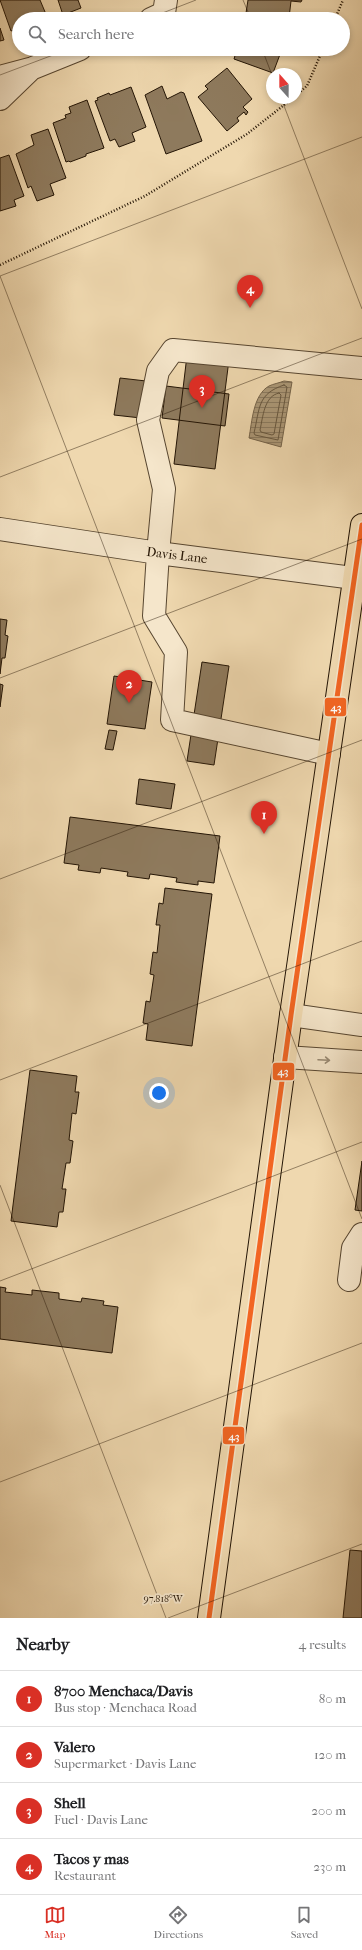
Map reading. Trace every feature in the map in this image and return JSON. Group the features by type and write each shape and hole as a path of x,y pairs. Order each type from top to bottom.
{"main road":[{"path":"209,1618 291,1014 329,754 358,578 362,525"}],"street":[{"path":"164,12 166,0"},
{"path":"0,77 33,68 63,56"},
{"path":"0,99 33,68"},
{"path":"329,754 172,720 176,652 154,616 164,489 148,420 158,372 173,350 362,368"},
{"name":"Davis Lane","path":"0,529 158,553 358,578"},
{"path":"291,1014 362,1025"},
{"path":"285,1058 362,1062"},
{"path":"349,1280 353,1248 362,1234"}],"path":[{"path":"338,12 343,0"},
{"path":"302,90 307,86 320,56"},
{"path":"0,265 20,258 145,196 247,134 285,104"}],"water":[{"path":"284,381 292,382 281,447 249,438 256,402 264,390 269,386"}],"building":[{"path":"0,0 40,0 45,12 12,12 11,31"},
{"path":"58,0 78,0 81,8 71,12 62,12"},
{"path":"248,0 302,0 301,2 291,1 290,12 246,12"},
{"path":"0,28 4,40 0,41"},
{"path":"235,56 279,56 275,68 266,68 266,70 234,59"},
{"path":"227,68 252,99 243,107 248,112 246,115 244,112 237,118 239,121 227,131 198,97 208,89 205,86"},
{"path":"162,86 167,99 181,92 184,93 202,141 166,154 145,95"},
{"path":"131,87 146,127 132,133 135,141 119,147 115,139 110,141 95,101 98,100 97,98 109,93 110,95"},
{"path":"87,100 104,148 86,154 86,156 70,162 66,162 53,123 66,118 65,115 71,113 69,107"},
{"path":"48,129 66,178 50,184 54,195 37,201 31,186 28,188 16,154 34,145 31,135"},
{"path":"9,155 24,196 14,200 16,206 0,211 0,158"},
{"path":"188,347 230,352 215,469 174,464"},
{"path":"120,378 146,381 141,418 114,415"},
{"path":"166,386 229,394 225,426 162,418"},
{"path":"0,619 7,620 5,635 8,636 5,658 2,658 0,674"},
{"path":"202,662 229,666 214,765 187,761"},
{"path":"114,676 152,682 145,729 107,724"},
{"path":"0,684 3,685 0,707"},
{"path":"109,730 117,731 113,750 105,749"},
{"path":"139,779 175,784 171,809 136,804"},
{"path":"70,817 220,836 214,883 198,881 198,885 176,882 177,878 150,874 149,879 127,876 128,872 101,868 100,873 78,870 79,865 64,863"},
{"path":"165,888 212,894 192,1046 146,1040 148,1024 143,1023 146,1001 150,1002 154,975 150,974 153,952 157,953 160,925 156,925 159,903 163,904"},
{"path":"30,1070 77,1076 75,1092 79,1092 76,1114 72,1113 69,1140 73,1141 70,1163 66,1163 62,1189 66,1189 63,1212 59,1212 57,1227 11,1221"},
{"path":"362,1161 362,1211 355,1210"},
{"path":"0,1287 6,1288 5,1292 32,1295 32,1290 59,1293 59,1299 81,1302 82,1298 104,1301 103,1305 118,1307 112,1353 0,1339"},
{"path":"350,1550 362,1551 362,1618 343,1618"}],"transit line":[{"name":"43","path":"209,1618 291,1015 362,525"}],"place":[{"name":"Tacos y mas","path":"250,308"},
{"name":"Shell","path":"202,408"},
{"name":"Valero","path":"129,703"},
{"name":"8700 Menchaca/Davis","path":"264,834"}]}
